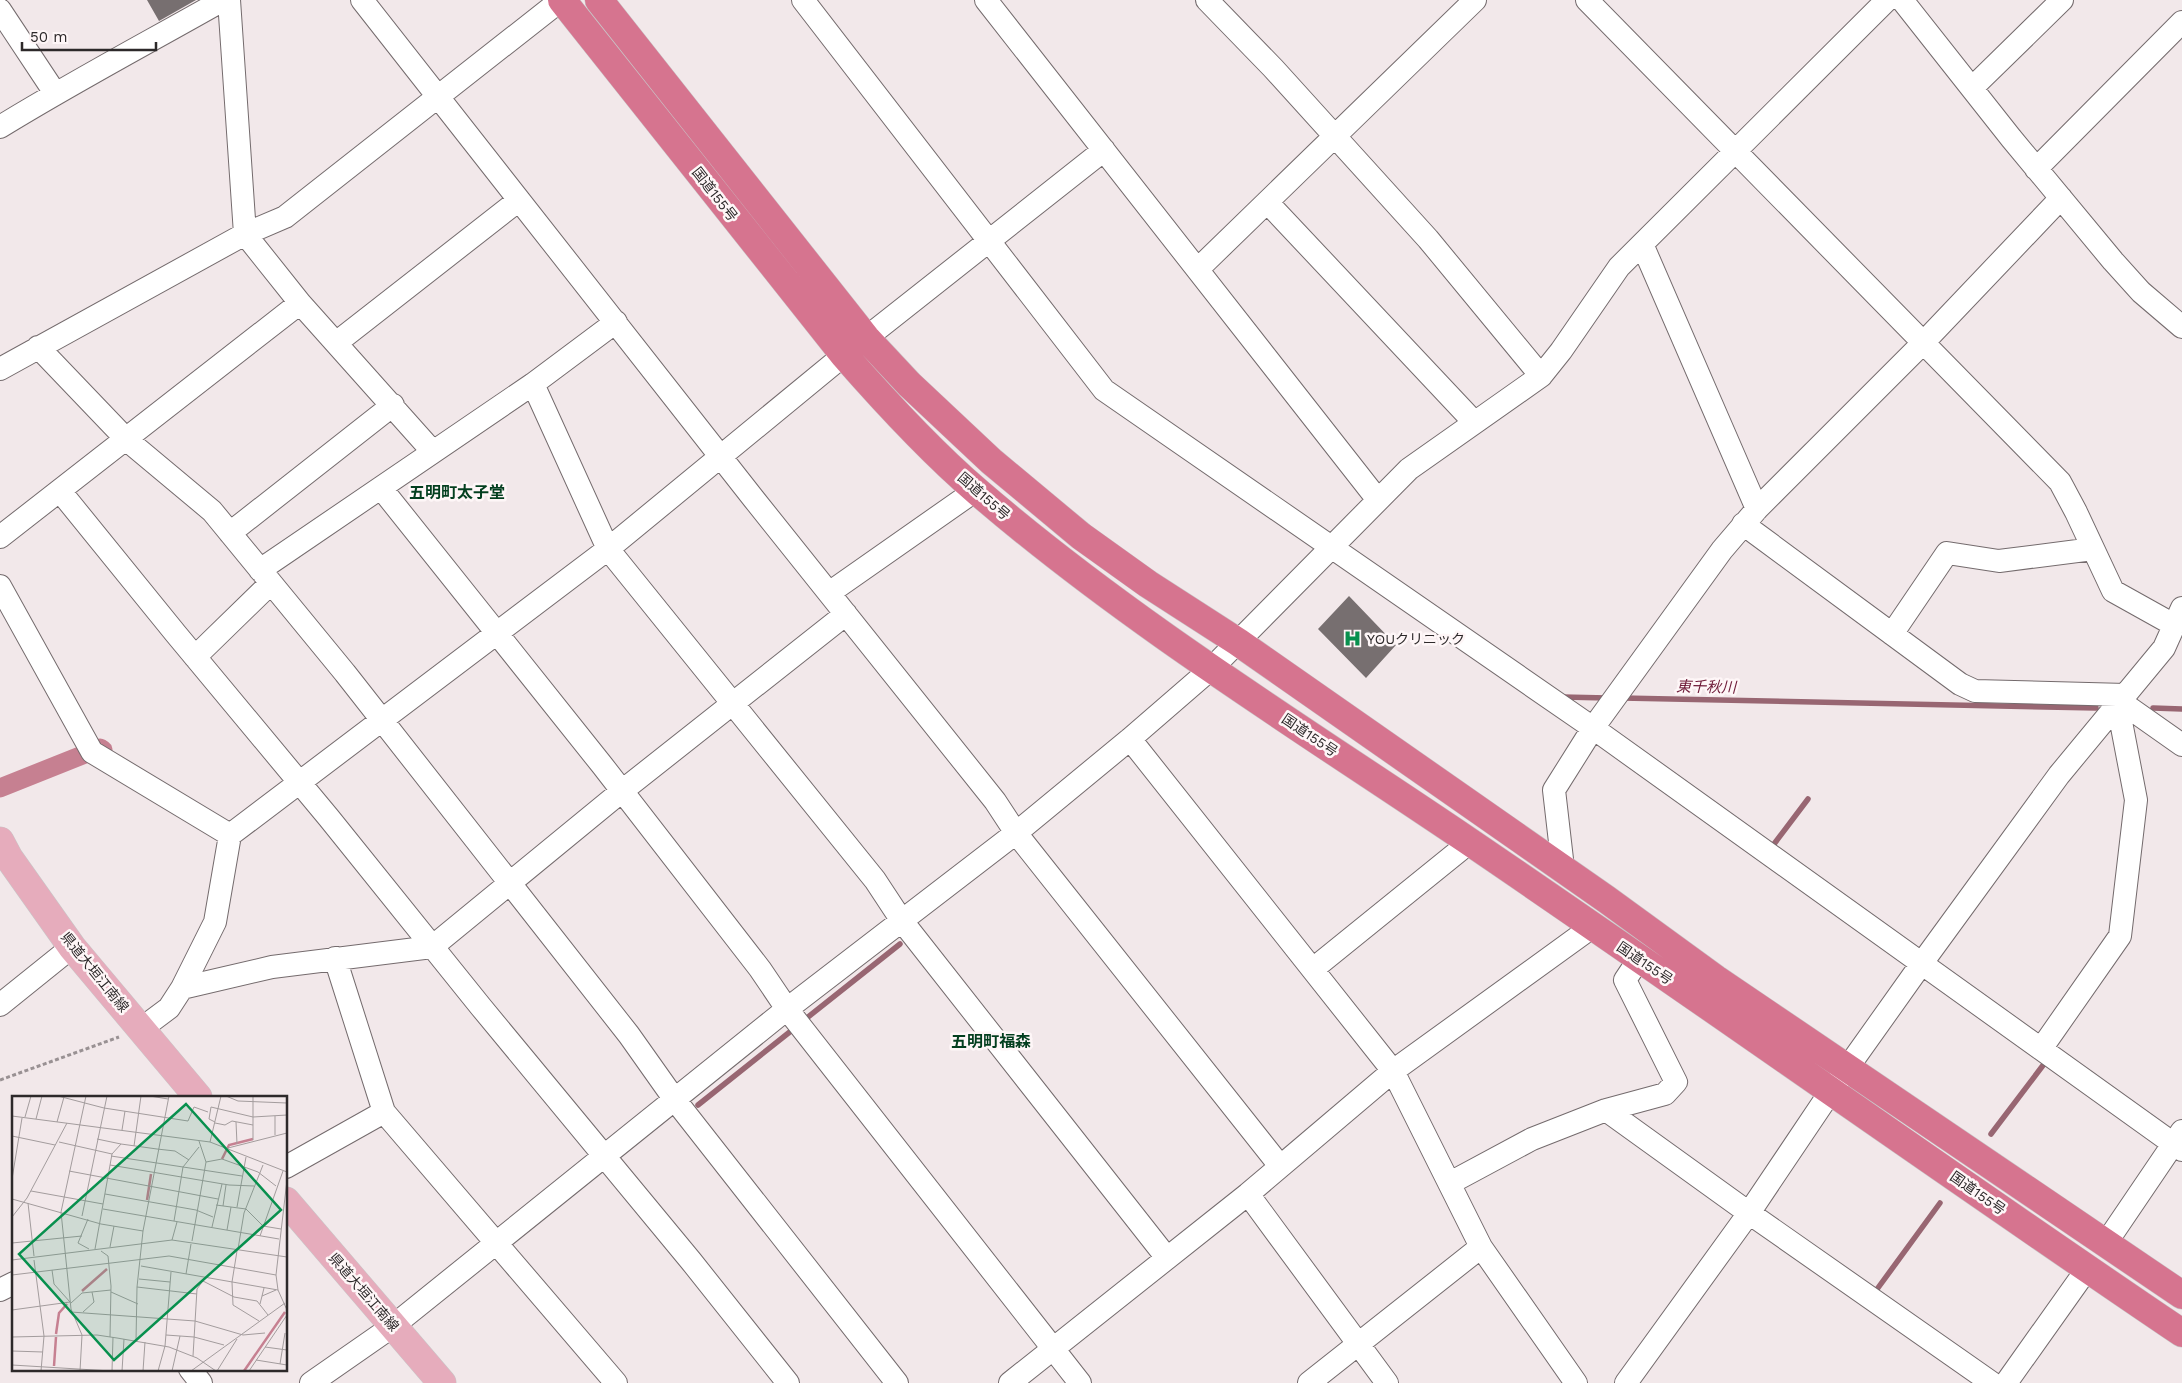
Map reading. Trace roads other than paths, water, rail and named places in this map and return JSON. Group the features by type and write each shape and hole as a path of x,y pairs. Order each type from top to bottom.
{"highway":[{"name":"国道155号","path":"561,0 844,355 892,409 976,490 1061,560 1212,668 1470,842 2182,1333"},
{"name":"国道155号","path":"599,0 866,338 909,384 991,461 1080,536 1148,584 1238,642 1563,868 1716,979 2182,1295"}],"main road":[{"name":"県道大垣江南線","path":"0,841 9,858 72,947 197,1096"},
{"name":"県道大垣江南線","path":"288,1202 442,1383"}],"street":[{"path":"0,127 55,93 223,0"},
{"path":"229,0 245,234 300,303 433,452"},
{"path":"362,0 1280,1166"},
{"path":"0,369 245,234 285,217 561,0"},
{"path":"803,0 1104,390 1593,728 2042,1049 2179,1142 2106,1243"},
{"path":"988,0 1378,500"},
{"path":"1208,0 1428,239 1541,376"},
{"path":"1198,269 1475,0"},
{"path":"1587,0 2060,482 2113,591 2178,617 2164,648 2059,775 1922,963 1831,1091 1749,1213 1626,1383"},
{"path":"311,1383 393,1326 496,1245 787,1009 1016,832 1130,739 1212,668 1409,469 1541,376 1561,351 1619,268 1887,0"},
{"path":"1902,0 2036,169 2141,292 2182,327"},
{"path":"1972,88 2062,0"},
{"path":"0,10 55,93"},
{"path":"2036,169 2182,22"},
{"path":"866,338 1104,150"},
{"path":"1563,868 1554,790 1593,728 1750,517 1922,343 2061,198"},
{"path":"336,343 519,200"},
{"path":"1267,202 1474,422"},
{"path":"1642,244 1750,517 1892,634 1960,684 1976,691 2122,701 2182,745"},
{"path":"0,537 127,440 300,303"},
{"path":"195,657 265,576 381,488 534,384 616,322"},
{"path":"38,347 127,440 212,511 382,720 629,1035 675,1100 898,1383"},
{"path":"141,1029 169,1008 182,988 215,922 230,835 608,549 844,355"},
{"path":"534,384 608,549 875,880 902,921 1167,1258"},
{"path":"230,533 393,405"},
{"path":"381,488 622,790 760,969 787,1009 1080,1383"},
{"path":"829,593 976,490"},
{"path":"60,491 605,1155 788,1383"},
{"path":"1892,634 1947,553 1999,561 2093,549"},
{"path":"0,586 92,752 230,835"},
{"path":"182,988 272,967 432,946 622,790 846,614"},
{"path":"2042,1049 2120,936 2136,800 2122,701"},
{"path":"1130,739 1393,1071 1481,1247 1576,1383"},
{"path":"1313,969 1470,842"},
{"path":"1010,1383 1248,1194 1393,1071 1592,927"},
{"path":"0,1005 72,947"},
{"path":"335,958 384,1112 616,1383"},
{"path":"1450,1183 1532,1139 1606,1110 1665,1094 1676,1082 1625,980 1638,959"},
{"path":"1606,1110 1749,1213 1992,1383"},
{"path":"288,1166 384,1112"},
{"path":"1248,1194 1387,1383"},
{"path":"1309,1383 1481,1247"},
{"path":"2006,1383 2087,1269"},
{"path":"0,1290 12,1284"},
{"path":"191,1370 201,1383"}],"waterway":[{"name":"東千秋川","path":"1562,697 1608,698"},
{"name":"東千秋川","path":"1622,698 2096,708"},
{"name":"東千秋川","path":"2153,708 2182,709"},
{"path":"0,788 100,748 103,750"},
{"path":"1771,848 1808,799"},
{"path":"803,1021 900,944"},
{"path":"698,1105 796,1027"},
{"path":"1991,1134 2044,1064"},
{"path":"1879,1294 1875,1292 1940,1203"}],"place":[{"name":"YOUクリニック","path":"1353,639"}],"district":[{"name":"五明町太子堂","path":"457,492"},
{"name":"五明町福森","path":"991,1041"}]}
